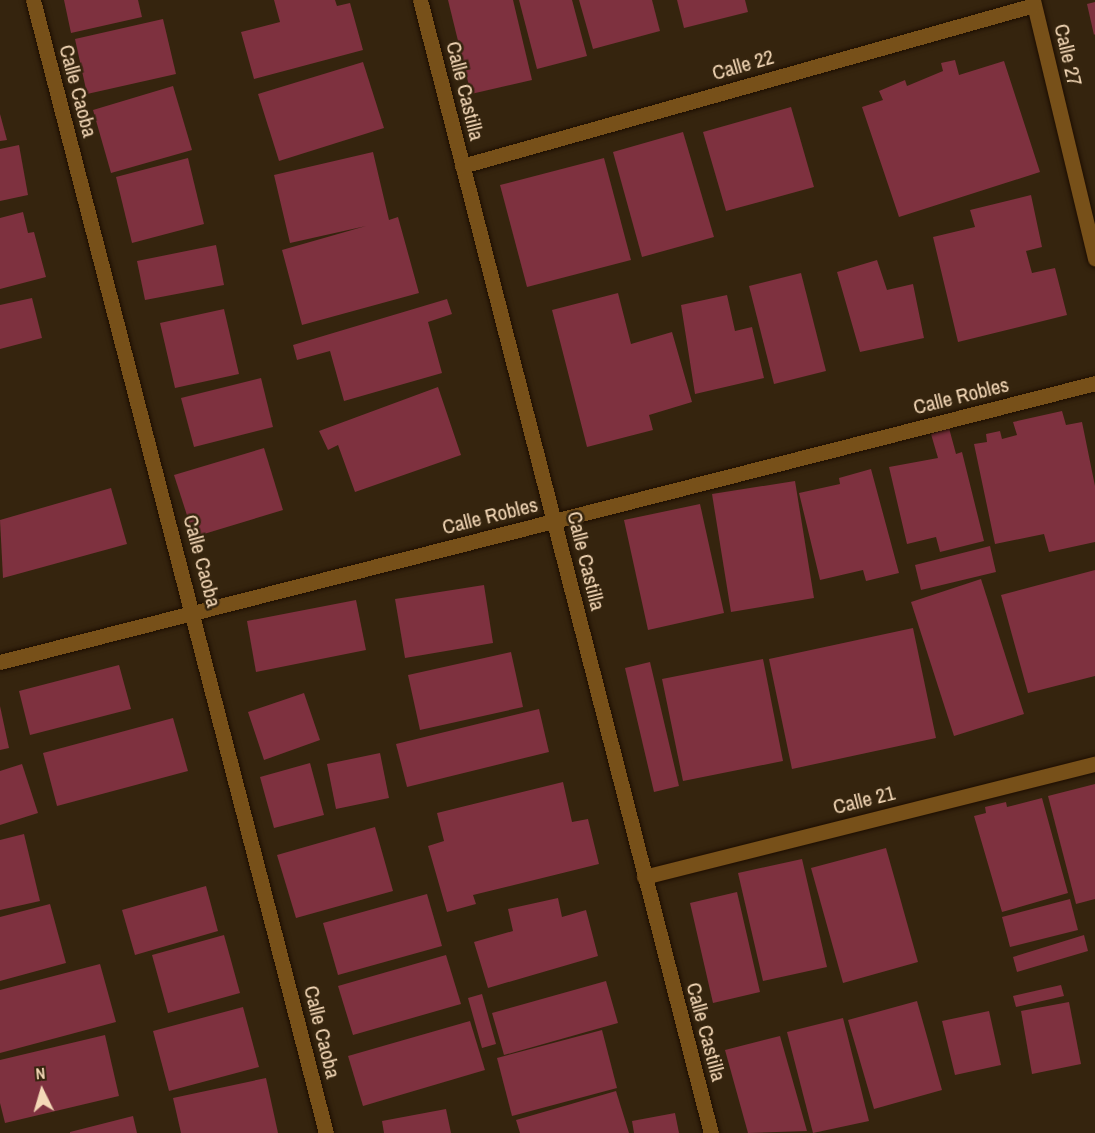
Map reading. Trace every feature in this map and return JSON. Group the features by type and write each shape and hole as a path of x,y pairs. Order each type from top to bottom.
{"street":[{"name":"Calle Caoba","path":"33,0 194,613 326,1133"},
{"name":"Calle Castilla","path":"420,0 711,1133"},
{"name":"Calle 22","path":"462,166 1034,3"},
{"name":"Calle 27","path":"1034,3 1095,259"},
{"name":"Calle Robles","path":"0,662 1095,383"},
{"name":"Calle 21","path":"644,877 1095,764"}],"building":[{"path":"64,0 138,0 142,17 71,33"},
{"path":"274,0 335,0 337,6 350,3 363,50 254,79 241,32 280,22"},
{"path":"448,0 513,0 532,80 471,94"},
{"path":"519,0 572,0 587,56 537,69"},
{"path":"579,0 652,0 660,31 593,49"},
{"path":"677,0 745,0 748,12 684,28"},
{"path":"1095,2 1095,34 1094,35 1087,4"},
{"path":"163,19 176,74 87,94 75,39"},
{"path":"955,60 959,75 1004,61 1040,172 899,217 862,107 883,100 879,91 905,80 907,86 943,71 941,63"},
{"path":"363,62 384,128 279,161 258,94"},
{"path":"173,86 192,150 111,173 93,110"},
{"path":"791,107 814,187 726,211 703,132"},
{"path":"0,114 7,140 0,141"},
{"path":"683,132 714,237 642,257 613,152"},
{"path":"19,145 28,195 0,201 0,149"},
{"path":"373,152 389,220 398,217 419,293 302,325 282,250 366,226 290,243 274,175"},
{"path":"188,158 204,224 132,243 116,177"},
{"path":"604,158 631,260 527,287 500,185"},
{"path":"1031,195 1042,247 1026,251 1032,273 1055,268 1067,315 958,342 933,237 975,227 970,210"},
{"path":"23,212 28,233 34,232 46,277 0,289 0,218"},
{"path":"216,245 224,285 145,300 137,261"},
{"path":"877,260 887,290 913,284 924,338 860,352 837,272"},
{"path":"801,273 826,371 774,384 749,286"},
{"path":"618,293 631,344 672,332 692,402 649,415 653,430 587,447 552,310"},
{"path":"727,295 735,331 752,327 764,378 695,394 681,305"},
{"path":"32,298 42,338 0,349 0,305"},
{"path":"447,299 452,314 428,322 442,373 344,401 330,351 297,360 293,345"},
{"path":"224,309 239,374 175,388 160,323"},
{"path":"261,378 273,427 194,447 181,398"},
{"path":"438,387 461,455 355,492 338,445 328,450 319,431"},
{"path":"1062,411 1066,425 1082,422 1095,486 1095,542 1049,552 1044,534 995,544 974,444 987,442 986,434 1000,431 1002,439 1017,435 1013,422"},
{"path":"949,428 956,454 962,452 984,541 940,552 936,537 907,544 889,467 938,458 931,434"},
{"path":"264,448 283,510 194,537 174,475"},
{"path":"871,469 899,573 866,581 863,570 820,580 799,493 840,484 839,478"},
{"path":"795,481 814,598 731,612 712,494"},
{"path":"111,488 127,544 3,578 0,520"},
{"path":"700,504 724,613 648,630 624,520"},
{"path":"990,546 996,572 921,590 915,565"},
{"path":"1095,570 1095,676 1028,693 1001,595"},
{"path":"981,579 1024,714 954,736 911,602"},
{"path":"484,585 493,643 405,658 395,599"},
{"path":"356,600 366,650 256,672 247,621"},
{"path":"913,628 936,738 792,769 769,659"},
{"path":"511,652 523,707 420,730 408,675"},
{"path":"763,659 783,761 683,781 662,679"},
{"path":"650,662 679,786 654,792 625,668"},
{"path":"119,665 131,709 30,735 19,691"},
{"path":"304,693 320,740 264,760 248,712"},
{"path":"0,706 9,748 0,750"},
{"path":"539,709 549,752 407,787 396,744"},
{"path":"173,718 188,771 57,806 43,753"},
{"path":"380,753 389,798 336,809 327,764"},
{"path":"310,763 324,815 274,828 260,777"},
{"path":"22,764 38,813 0,825 0,771"},
{"path":"563,782 572,822 588,819 599,864 473,895 476,904 447,912 428,846 444,841 437,813"},
{"path":"1095,784 1095,899 1076,904 1048,796"},
{"path":"1042,798 1068,893 1002,912 974,816 986,813 985,807 1006,802 1007,807"},
{"path":"375,827 393,891 296,918 277,855"},
{"path":"24,834 40,901 0,910 0,840"},
{"path":"886,848 918,962 843,983 811,868"},
{"path":"802,859 827,967 763,981 738,873"},
{"path":"206,886 218,931 135,955 122,910"},
{"path":"737,892 760,992 713,1003 690,903"},
{"path":"427,894 442,946 338,975 323,923"},
{"path":"558,898 562,917 586,910 598,956 488,988 474,942 513,931 508,909"},
{"path":"1070,899 1078,930 1010,947 1002,917"},
{"path":"50,904 66,963 0,981 0,917"},
{"path":"224,935 240,993 168,1013 152,955"},
{"path":"1084,935 1088,951 1017,972 1013,957"},
{"path":"446,955 461,1004 353,1035 338,986"},
{"path":"100,964 116,1022 0,1053 0,990"},
{"path":"606,981 618,1023 504,1055 492,1013"},
{"path":"1061,985 1064,996 1016,1007 1013,996"},
{"path":"482,994 496,1044 482,1048 468,998"},
{"path":"917,1001 942,1090 874,1109 848,1020"},
{"path":"1069,1002 1081,1064 1032,1074 1021,1011"},
{"path":"243,1007 259,1067 169,1091 153,1031"},
{"path":"989,1011 1001,1065 955,1075 942,1021"},
{"path":"843,1018 869,1121 813,1133 787,1032"},
{"path":"470,1021 485,1070 363,1106 348,1056"},
{"path":"602,1030 617,1088 512,1116 497,1058"},
{"path":"105,1035 119,1096 5,1123 0,1103 0,1060"},
{"path":"780,1036 807,1131 748,1133 725,1050"},
{"path":"266,1078 278,1133 181,1133 173,1098"},
{"path":"616,1091 629,1133 520,1133 516,1120"},
{"path":"446,1109 451,1133 384,1133 382,1121"},
{"path":"675,1113 679,1133 634,1133 632,1121"},
{"path":"133,1116 137,1133 70,1133 70,1132"}]}
